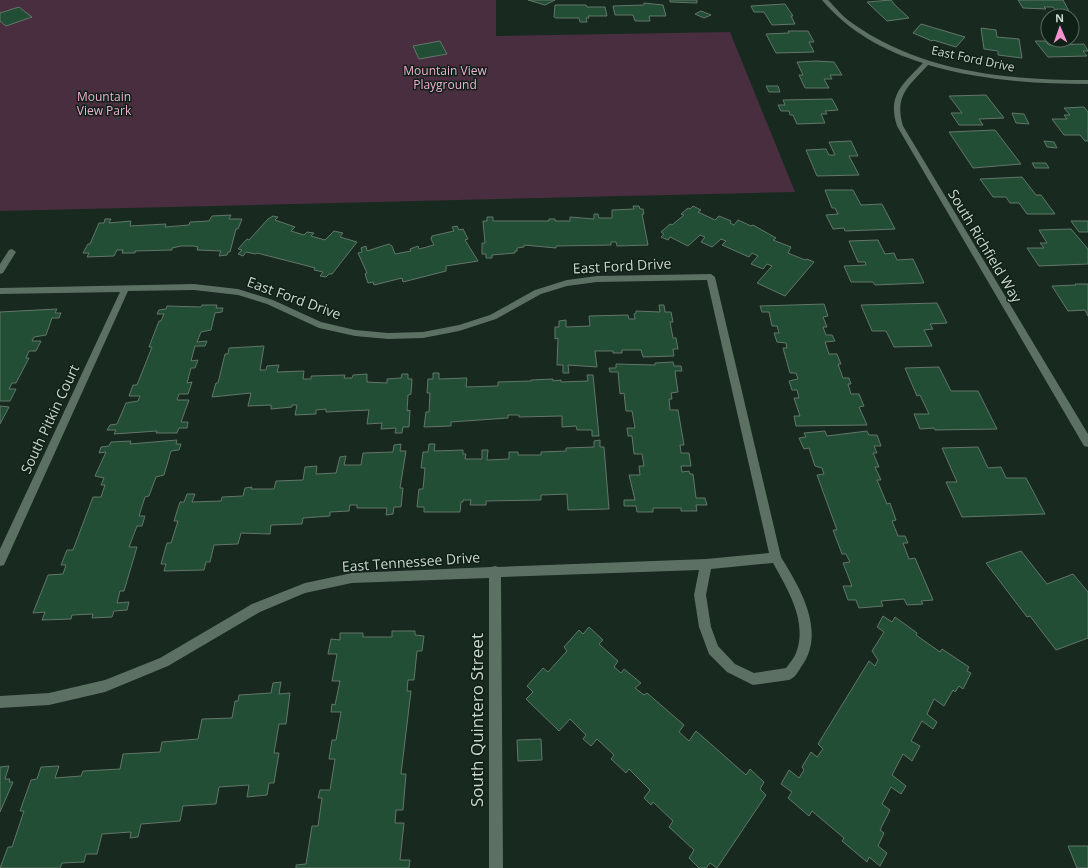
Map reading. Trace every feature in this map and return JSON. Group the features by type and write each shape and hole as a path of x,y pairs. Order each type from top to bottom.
{"street":[{"name":"East Ford Drive","path":"825,0 847,23 865,35 887,47 927,62 988,77 1019,81 1088,82"},
{"name":"South Richfield Way","path":"927,62 901,91 895,103 895,114 900,126 1088,443"},
{"path":"0,252 12,252 0,271"},
{"name":"East Ford Drive","path":"0,292 194,287 238,292 270,302 319,324 355,333 388,336 423,335 459,328 493,317 538,292 567,283 597,279 710,277 776,558"},
{"name":"South Pitkin Court","path":"0,561 125,289"},
{"path":"706,564 700,595 705,627 713,650 731,668 754,679 789,674 802,656 806,630 798,598 776,558"},
{"name":"East Tennessee Drive","path":"0,702 49,699 104,686 164,662 256,608 305,588 352,578 495,571 706,564 776,558"},
{"name":"South Quintero Street","path":"495,571 496,868"}],"green space":[{"name":"Mountain View Park","path":"0,0 496,0 496,36 730,32 795,192 0,211"}],"building":[{"path":"528,0 555,0 545,5"},
{"path":"670,0 697,0 697,3 670,2"},
{"path":"891,0 909,18 887,21 867,2"},
{"path":"1018,0 1063,0 1067,8 1044,7 1045,8 1040,9 1023,8"},
{"path":"644,3 663,5 666,16 649,16 650,21 635,21 633,15 615,15 613,6 644,5"},
{"path":"785,4 793,16 791,16 795,24 772,25 764,12 754,12 751,6"},
{"path":"555,5 586,5 587,7 605,7 607,16 588,16 589,18 586,18 587,22 580,22 579,18 556,18 554,17"},
{"path":"19,7 32,17 6,26 0,21 0,13"},
{"path":"701,11 711,15 704,18 695,14"},
{"path":"921,24 965,37 956,47 933,40 932,41 913,33"},
{"path":"981,28 996,30 997,37 1019,39 1022,58 998,55 998,51 984,49"},
{"path":"788,31 808,31 814,42 809,42 814,52 776,53 766,34 789,33"},
{"path":"440,41 447,54 419,59 413,46"},
{"path":"1035,41 1040,41 1040,47"},
{"path":"1080,44 1084,44 1088,51 1083,51 1087,56 1048,57 1041,48 1080,48"},
{"path":"797,62 834,62 842,75 830,75 832,79 824,79 829,88 805,88 799,75 803,75"},
{"path":"766,86 778,86 780,92 769,92"},
{"path":"986,95 1004,118 979,119 983,125 959,125 951,113 962,113 949,96"},
{"path":"832,99 838,110 825,111 827,114 821,114 825,123 797,124 793,115 790,115 789,111 781,111 778,105 785,105 783,100"},
{"path":"1084,107 1088,112 1088,141 1085,141 1080,135 1064,135 1052,119 1067,119 1064,115 1070,115 1064,108"},
{"path":"1012,113 1024,114 1029,124 1016,123"},
{"path":"995,130 1021,164 973,168 949,132"},
{"path":"851,141 858,156 849,156 859,175 817,176 806,150 826,149 829,155 835,155 829,142"},
{"path":"1044,141 1054,142 1057,148 1047,147"},
{"path":"1032,163 1046,163 1049,168 1035,168"},
{"path":"1022,177 1036,195 1041,195 1055,214 1027,214 1019,203 1010,203 1006,197 993,197 980,179"},
{"path":"825,190 853,190 861,205 882,204 895,229 845,231 844,228 833,229 826,215 838,214 835,208 832,208"},
{"path":"633,206 639,206 640,209 643,209 644,214 642,214 648,245 617,246 616,242 611,242 611,245 556,246 556,248 524,245 524,247 517,248 515,253 492,255 492,258 486,258 486,254 482,254 482,243 485,243 483,221 487,221 487,217 493,217 493,221 549,221 549,219 555,219 555,221 570,221 570,217 594,219 594,214 598,214 599,218 612,218 612,210 634,209"},
{"path":"693,206 701,210 698,212 715,220 719,216 731,221 730,223 734,225 738,220 751,226 753,225 776,238 773,240 791,247 788,253 814,262 785,296 757,283 772,266 767,264 763,269 751,264 758,256 752,253 749,257 722,245 726,241 721,239 712,247 701,242 705,237 700,235 688,246 670,237 668,240 661,237 664,234 661,232 684,215 681,214 688,208 690,209"},
{"path":"231,215 229,219 242,219 238,229 236,229 230,252 228,252 227,255 219,256 221,251 197,250 198,247 193,246 181,246 172,248 172,250 135,251 135,253 122,253 123,250 117,250 114,256 87,257 89,253 83,253 88,244 90,244 99,223 104,223 105,219 111,219 109,223 131,221 130,226 166,224 165,227 189,225 190,222 209,221 212,216"},
{"path":"273,216 278,217 275,220 295,227 291,231 304,235 307,232 314,233 311,236 325,240 334,231 343,233 340,237 357,242 332,274 329,274 326,277 320,276 323,272 314,270 315,268 304,265 257,253 246,252 243,256 238,254 242,250 238,249 247,239 249,240 268,219"},
{"path":"1071,221 1088,221 1088,232 1079,232"},
{"path":"457,226 459,230 463,229 468,239 465,240 478,261 446,266 446,271 403,282 402,278 374,285 373,282 368,283 365,274 367,273 358,253 362,252 361,248 366,246 367,251 389,244 392,246 395,254 411,251 410,249 418,246 419,249 434,245 431,239 432,236 454,231 452,227"},
{"path":"1071,229 1088,249 1088,264 1039,266 1027,248 1044,248 1040,243 1047,243 1039,230"},
{"path":"878,240 885,254 894,253 897,260 913,259 924,283 875,285 873,282 851,282 844,266 866,265 865,262 858,262 849,241"},
{"path":"1075,284 1088,284 1088,316 1085,310 1068,311 1052,286 1076,285"},
{"path":"937,303 947,323 930,324 933,329 924,330 932,346 894,347 886,331 872,331 861,305"},
{"path":"824,304 828,316 823,317 827,327 823,327 826,335 832,335 835,341 825,342 829,354 837,354 841,364 838,364 843,378 849,378 851,384 848,384 851,394 859,394 864,406 859,407 867,425 796,426 794,416 800,416 794,398 799,398 797,390 792,390 789,381 798,379 796,373 790,373 783,348 787,348 786,343 777,342 774,333 779,333 777,326 772,326 769,312 762,312 760,306"},
{"path":"202,305 217,305 216,308 223,308 222,312 215,313 211,330 201,332 197,342 207,341 205,346 195,346 191,361 198,360 195,368 191,368 187,383 192,382 188,394 179,394 177,400 189,400 181,422 188,422 187,428 179,428 177,433 156,433 157,431 114,434 116,430 107,430 110,425 117,424 126,403 138,401 140,396 129,396 133,385 137,385 152,347 149,347 159,321 161,321 164,314 157,314 159,310 166,309 167,306 201,307"},
{"path":"659,305 664,305 665,312 671,312 673,322 670,322 673,338 676,338 678,349 673,349 674,356 643,357 641,350 622,350 622,353 613,353 613,351 595,351 597,367 568,365 569,373 563,373 563,365 557,365 558,338 555,339 555,327 559,327 559,321 566,320 566,327 590,326 589,316 628,315 629,319 635,319 634,314 636,311 660,312"},
{"path":"57,309 55,313 61,313 59,318 52,318 46,335 34,337 32,341 41,341 36,351 29,351 26,358 29,358 16,383 12,383 9,389 16,389 10,401 0,401 0,312"},
{"path":"264,346 260,370 266,370 267,366 279,365 277,372 304,371 303,379 311,379 311,376 345,375 344,378 352,378 353,375 367,374 367,382 387,383 387,379 401,378 402,374 408,374 408,379 412,379 411,394 408,395 407,411 410,410 409,427 403,427 402,433 395,433 396,428 381,429 382,423 367,424 369,410 326,412 326,409 316,410 316,414 295,415 297,405 292,405 292,407 271,409 271,405 248,406 251,393 212,397 216,383 218,383 225,354 228,354 229,348"},
{"path":"673,362 674,366 681,366 682,371 675,371 678,392 671,393 672,399 669,399 670,410 678,410 684,445 680,445 681,453 689,453 691,466 681,466 682,472 689,471 690,474 693,474 696,498 705,498 707,505 696,505 697,511 681,511 681,508 653,508 653,512 637,512 636,506 624,506 624,500 635,500 629,475 640,475 639,466 644,466 642,454 634,454 632,436 628,436 627,428 635,428 632,411 626,411 624,393 620,394 618,372 610,372 609,368 616,368 616,364 655,365 655,363"},
{"path":"939,367 951,391 978,391 997,429 920,429 914,414 929,414 920,395 917,396 905,368"},
{"path":"433,373 439,373 439,379 467,378 466,387 498,386 498,382 531,380 553,379 553,381 561,380 561,382 588,381 587,375 593,375 599,436 592,436 592,430 577,430 576,426 562,427 562,416 519,417 519,415 508,415 508,418 451,422 451,426 424,427 426,412 429,412 430,393 427,393 428,379 433,379"},
{"path":"0,406 9,407 0,424"},
{"path":"825,431 827,436 867,431 869,435 877,435 881,446 874,446 877,453 873,453 879,467 875,467 881,480 877,480 887,504 890,503 896,520 892,521 898,536 905,536 908,543 903,543 909,559 915,558 933,600 921,601 923,604 907,605 904,599 881,601 883,606 859,608 856,600 848,600 843,586 852,586 843,563 850,562 846,554 842,554 833,530 837,530 817,475 824,474 822,468 815,466 809,448 804,449 799,438 806,437 804,433"},
{"path":"177,440 176,444 181,444 179,450 171,451 164,475 156,477 149,496 145,497 139,516 145,516 142,526 137,526 129,547 137,547 124,591 120,591 117,603 129,602 127,610 114,611 112,617 92,618 93,614 72,615 71,619 42,620 45,612 33,613 48,575 63,574 66,565 61,565 67,550 73,550 93,497 101,497 105,485 101,485 104,478 95,476 106,452 99,453 101,447 109,446 111,442 131,441 130,444"},
{"path":"600,440 600,447 604,447 609,509 568,510 567,494 541,495 541,500 486,501 486,505 470,505 471,500 463,500 463,502 461,502 460,512 424,512 424,507 417,507 419,489 423,489 425,468 421,468 423,452 428,452 429,444 435,444 434,451 463,450 463,454 466,454 465,459 482,459 482,450 488,450 487,460 509,459 509,452 518,452 518,455 541,455 541,452 566,451 566,448 594,447 594,441"},
{"path":"401,444 400,451 406,451 400,488 403,488 401,507 394,507 393,514 386,515 387,508 357,508 357,505 350,505 349,511 330,512 330,516 303,518 302,524 271,525 270,534 241,533 238,544 214,545 210,562 206,562 204,570 164,571 166,564 161,564 167,543 171,543 178,521 174,521 180,502 184,502 187,494 195,494 192,502 221,501 222,497 243,496 245,488 252,487 251,489 274,489 276,481 303,480 305,467 317,466 316,474 336,473 340,457 346,456 344,465 361,465 363,453 393,452 394,445"},
{"path":"978,447 988,468 1001,467 1006,478 1026,478 1045,514 962,517 946,482 957,482 942,448"},
{"path":"1021,551 1047,584 1073,574 1088,592 1088,638 1056,650 1030,616 1027,617 986,563"},
{"path":"883,616 892,622 895,617 917,633 916,635 940,652 942,649 969,667 967,671 971,673 963,689 959,686 955,692 953,690 944,706 934,699 927,714 937,722 933,729 922,721 911,741 920,746 912,761 903,754 892,775 906,786 901,794 891,787 882,804 890,810 880,830 884,833 878,846 887,853 880,866 869,857 867,862 842,841 844,838 812,811 809,816 788,798 792,792 781,784 789,770 799,778 804,770 802,767 811,752 817,757 823,749 818,744 869,661 875,666 878,660 872,651 884,632 877,627"},
{"path":"589,627 603,640 599,644 618,661 614,667 621,673 624,669 641,683 635,688 644,695 647,693 684,725 679,732 689,741 696,731 746,775 750,769 764,782 760,789 766,795 717,868 710,863 706,868 699,868 689,858 694,850 669,827 673,821 653,802 651,805 644,798 650,790 629,769 626,773 611,759 614,755 597,739 591,746 583,739 586,735 570,719 559,731 526,699 533,692 527,686 543,668 548,672 567,651 564,647 579,630 583,634"},
{"path":"392,631 415,631 415,635 424,636 422,651 417,651 414,680 408,680 407,691 411,691 401,774 406,774 403,810 396,810 395,823 404,823 400,860 410,860 409,868 296,868 296,865 306,864 312,826 318,826 322,798 318,798 320,790 330,790 335,759 329,759 332,740 336,740 341,712 331,712 332,704 335,705 340,681 332,681 337,654 328,654 331,639 340,640 340,633 363,633 363,637 392,637"},
{"path":"281,682 279,694 290,693 286,724 279,724 274,753 279,753 274,783 269,783 267,795 247,797 249,785 219,787 216,804 183,806 180,821 141,824 138,837 130,838 131,832 102,834 97,854 86,854 84,862 62,863 60,868 0,868 8,847 12,847 24,811 20,811 31,780 37,779 41,767 59,766 55,778 81,776 83,771 120,769 123,754 160,752 162,742 198,739 202,719 232,718 235,701 238,701 239,695 271,693 273,683"},
{"path":"541,739 542,760 518,761 517,740"},
{"path":"9,766 5,779 10,779 9,782 13,782 0,812 0,767"},
{"path":"1068,846 1088,846 1088,868 1077,868"}],"park label":[{"name":"Mountain View Playground","path":"445,78"}]}
